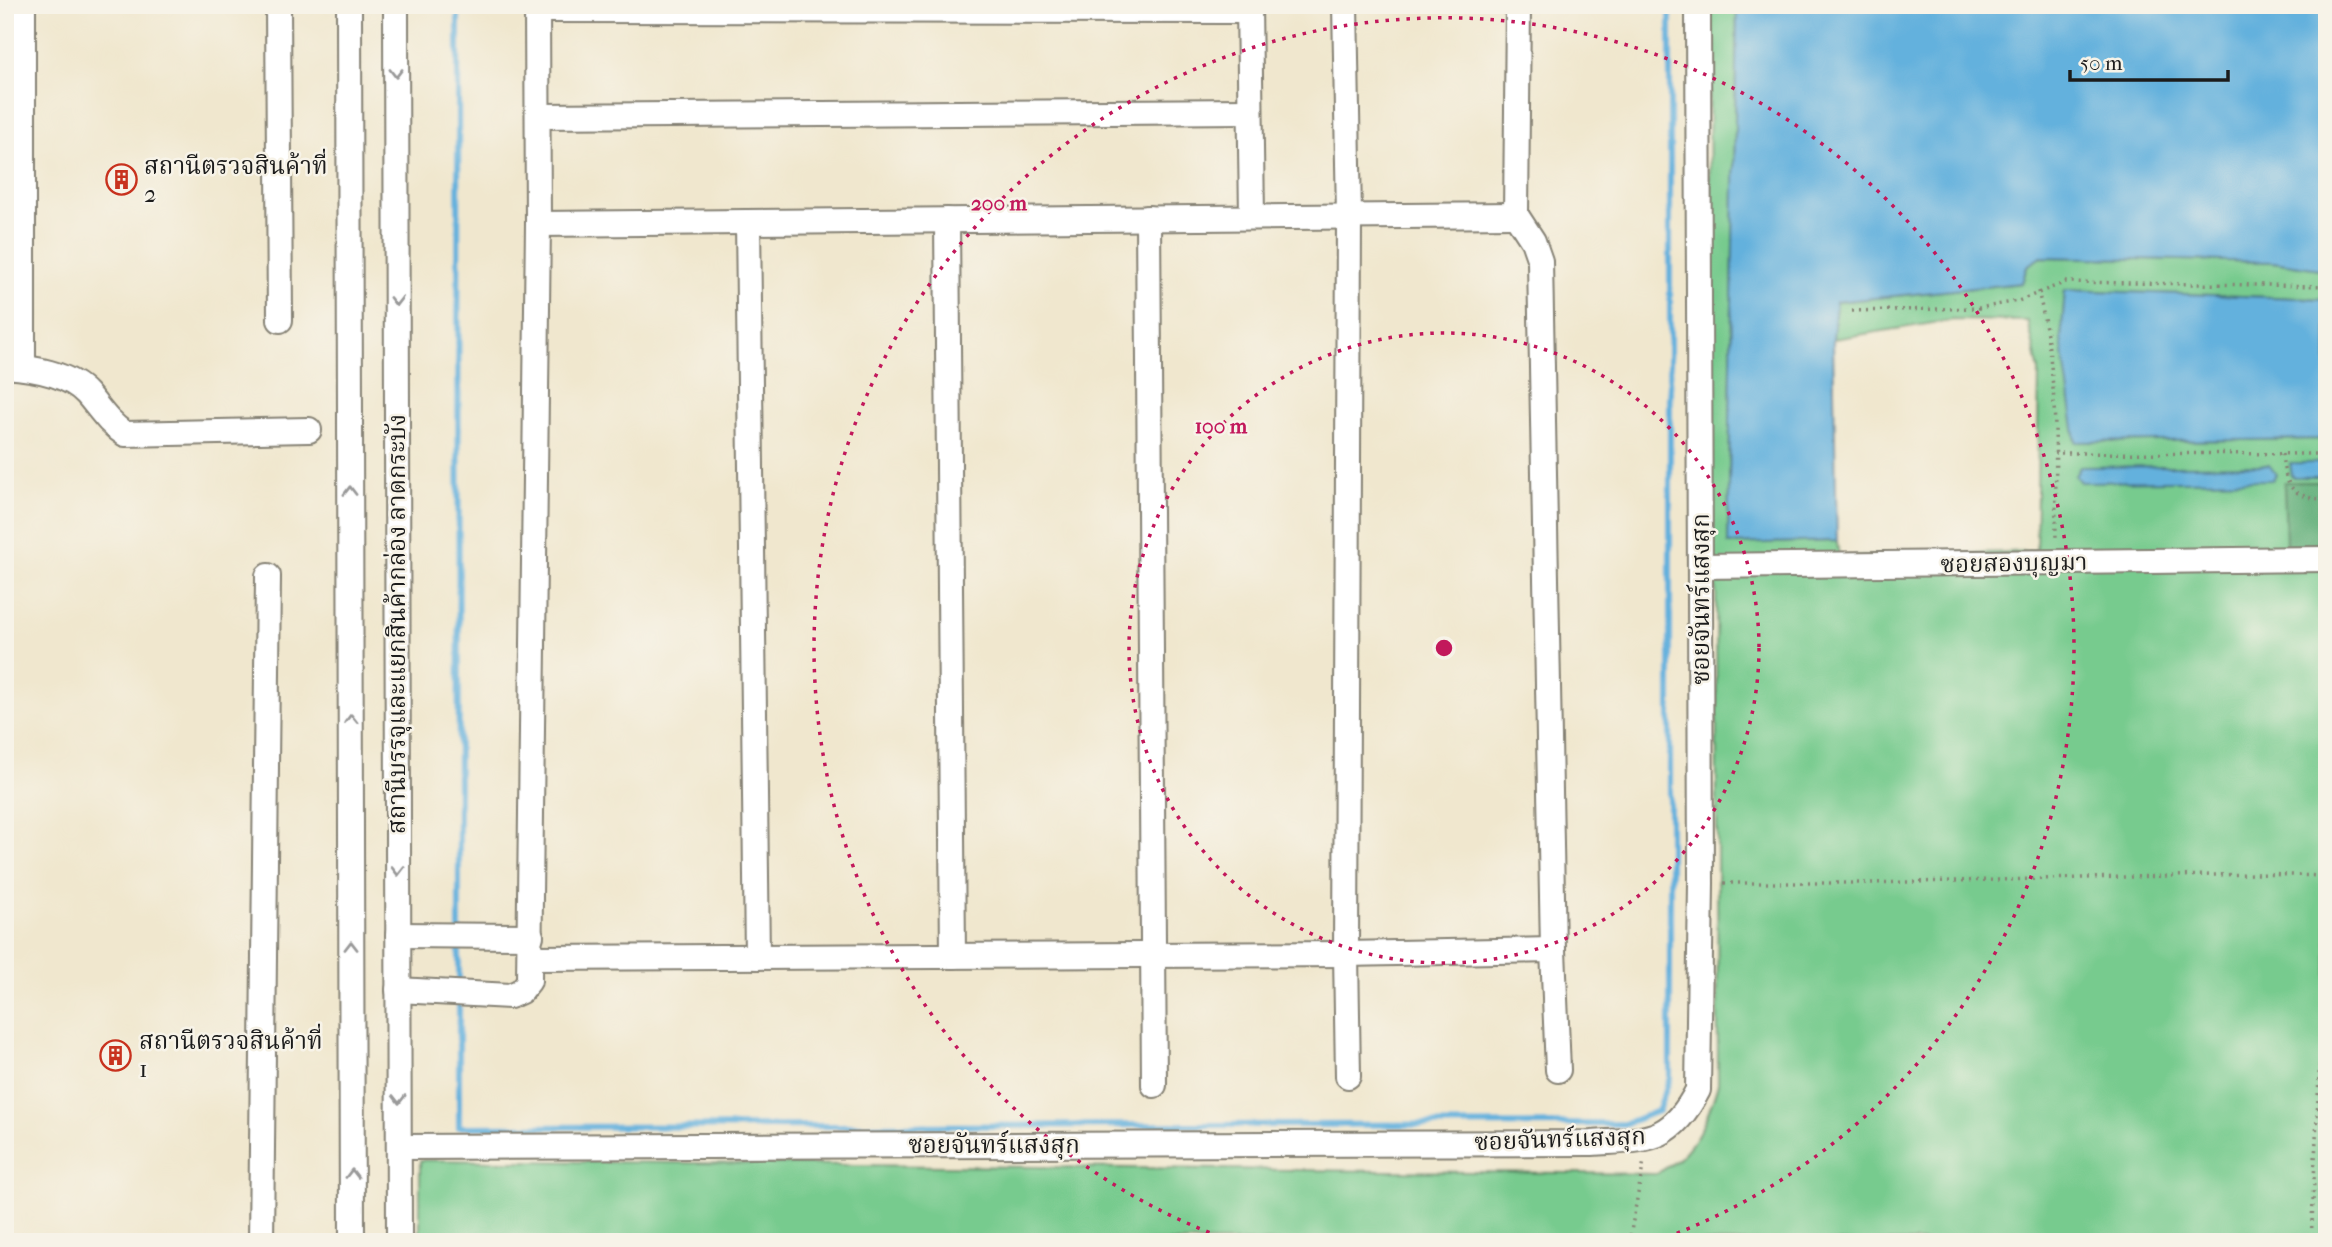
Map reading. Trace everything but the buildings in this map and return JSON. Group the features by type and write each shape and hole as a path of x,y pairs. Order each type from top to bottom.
{"street":[{"path":"23,5 14,367 60,376 74,383 86,393 113,426 125,434 309,430"},
{"path":"278,5 280,320"},
{"name":"สถานีบรรจุและแยกสินค้ากล่อง ลาดกระบัง","path":"349,5 352,1242"},
{"name":"สถานีบรรจุและแยกสินค้ากล่อง ลาดกระบัง","path":"396,5 400,1242"},
{"path":"1345,5 1349,216 1346,954 1348,1076"},
{"path":"1518,5 1516,215 1533,241 1540,261 1553,950 1558,1069"},
{"name":"ซอยจันทร์แสงสุก","path":"400,1147 1578,1143 1650,1139 1666,1131 1686,1113 1698,1090 1701,566 1698,5"},
{"path":"398,990 510,996 521,991 530,981 538,224 537,8 1249,8 1252,217"},
{"path":"538,117 1250,111"},
{"path":"538,224 1516,215"},
{"path":"1148,218 1154,1085"},
{"path":"947,220 953,956"},
{"path":"748,222 757,957"},
{"name":"ซอยสองบุญมา","path":"1701,566 2327,559"},
{"path":"261,1242 268,576"},
{"path":"398,935 531,947 757,957 1346,954 1553,950"}],"path":[{"path":"1852,311 1979,308 2018,301 2066,282 2327,286"},
{"path":"2038,291 2046,323 2054,381 2056,562"},
{"path":"2054,453 2327,454"},
{"path":"2282,454 2283,473 2295,492 2306,499 2327,499"},
{"path":"1701,883 1868,883 2256,874 2327,876"},
{"path":"2311,1242 2321,1036 2327,1030"},
{"path":"1629,1242 1650,1139"}],"green space":[{"path":"1709,5 1737,5 1728,544 1837,541 1839,557 2036,551 2039,371 2028,321 1952,320 1833,339 1836,302 2022,283 2027,266 2041,257 2273,262 2327,270 2327,299 2065,290 2063,318 2076,442 2327,439 2327,463 2291,464 2293,477 2327,477 2327,482 2284,482 2287,546 2327,546 2327,1200 2323,1242 420,1242 420,1160 1655,1174 1679,1158 1703,1125 1718,1084 1716,582 1711,552"},
{"path":"2284,482 2327,482 2327,546 2286,546"}],"water":[{"path":"1737,5 2327,5 2327,270 2273,262 2041,257 2027,266 2022,283 1836,302 1833,339 1837,541 1728,544"},
{"path":"2065,290 2327,299 2327,439 2076,442 2061,339"},
{"path":"2290,463 2327,463 2327,477 2292,477"},
{"path":"2269,465 2276,474 2272,480 2080,482 2075,476 2080,467"}],"waterway":[{"path":"458,5 459,932"},
{"path":"459,998 459,1127 1624,1124 1658,1111 1670,1078 1670,5"},
{"path":"459,942 459,988"}],"place":[{"name":"สถานีตรวจสินค้าที่ 2","path":"121,180"},
{"name":"สถานีตรวจสินค้าที่ 1","path":"116,1055"}]}
